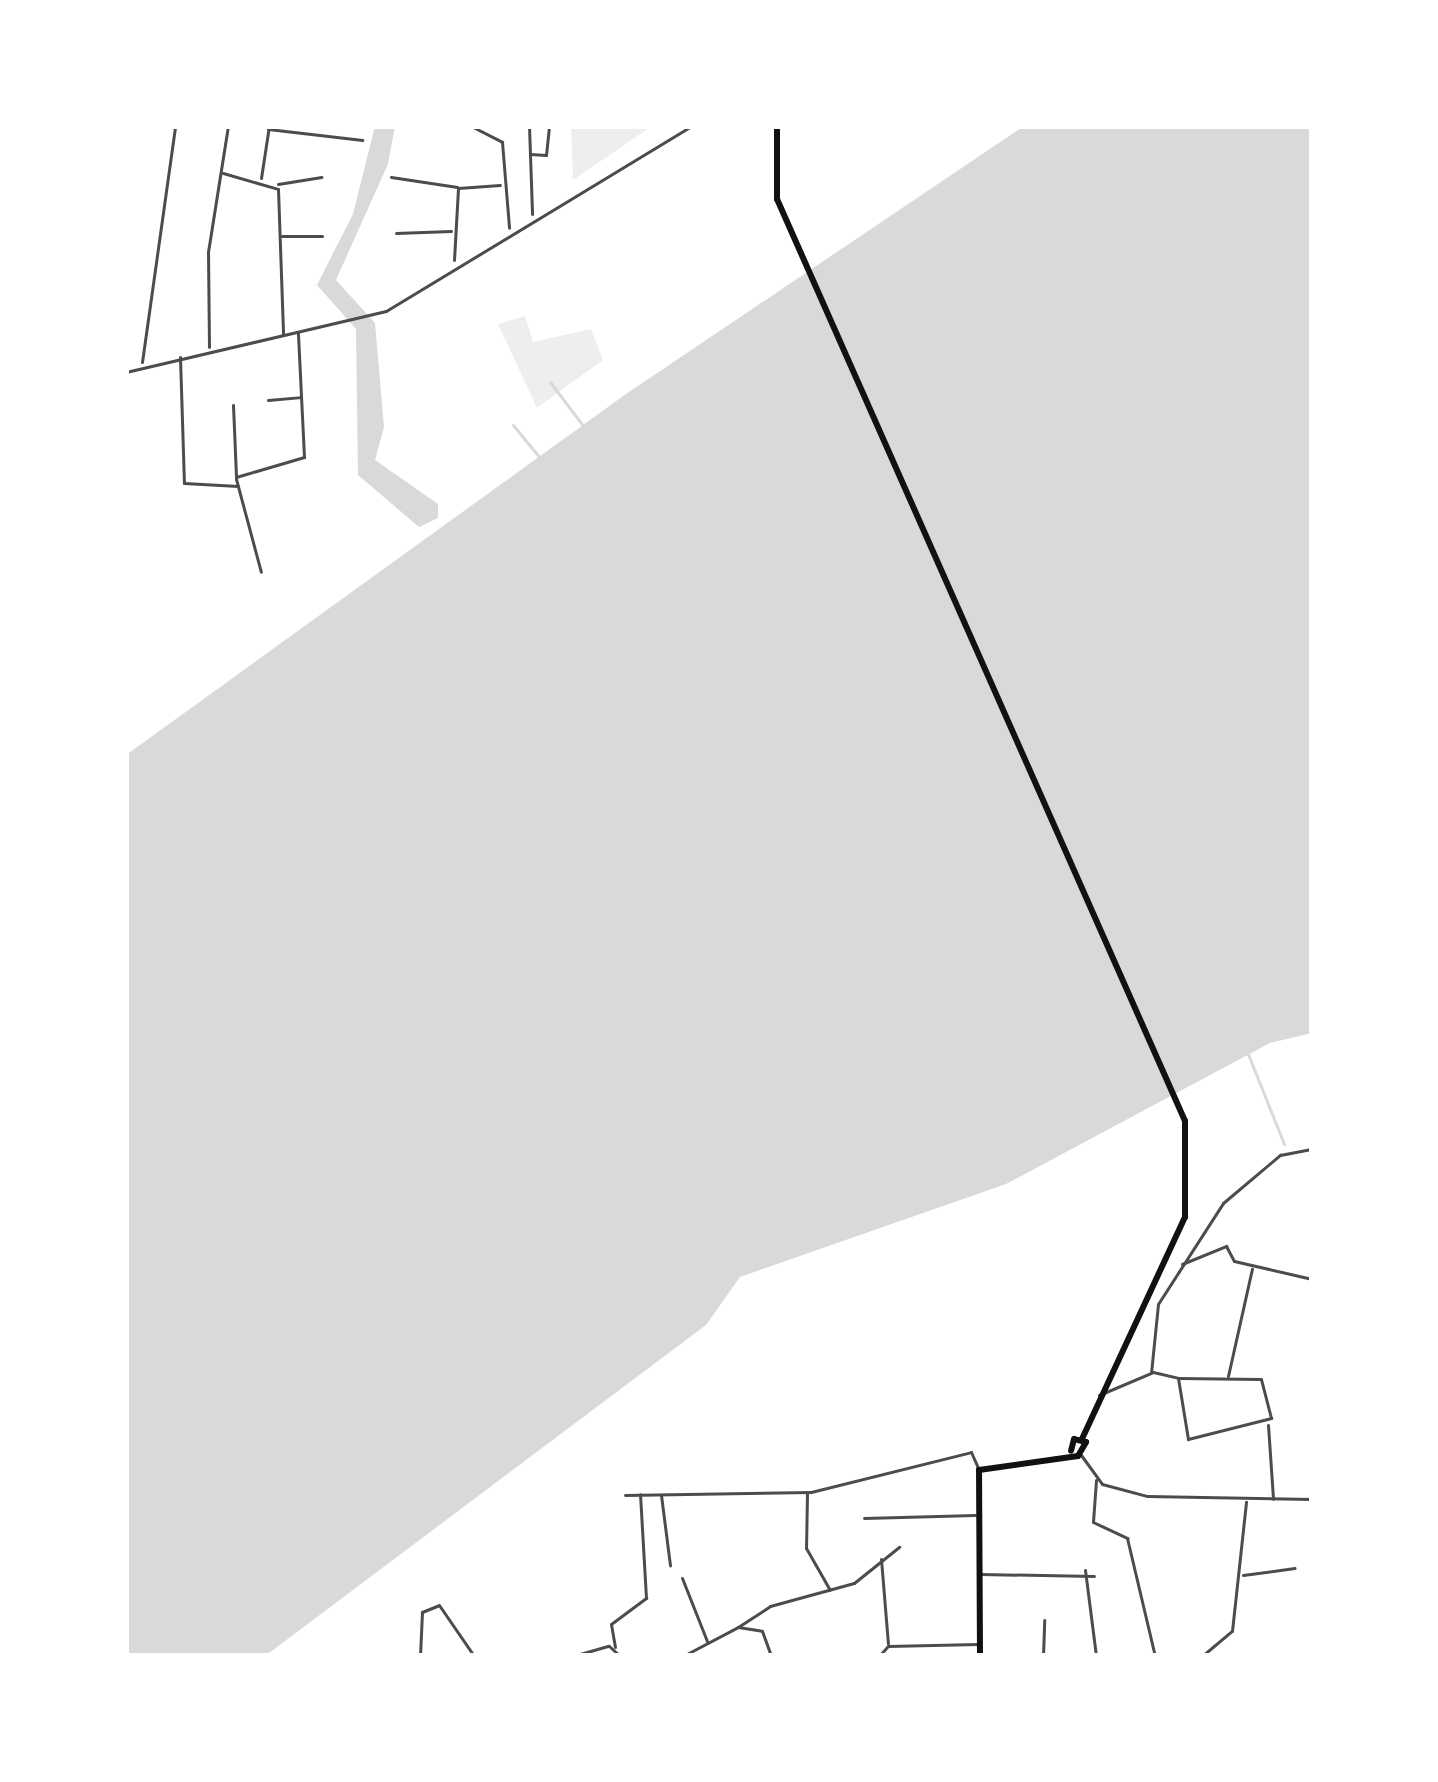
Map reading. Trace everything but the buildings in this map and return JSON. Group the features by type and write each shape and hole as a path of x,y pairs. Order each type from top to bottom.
{"main road":[{"path":"776,129 770,168 796,246 1185,1121 1186,1217 1099,1395 1082,1439 1082,1455 1071,1451 979,1470 980,1656"},
{"path":"1071,1451 1082,1439"}],"street":[{"path":"142,363 175,126"},
{"path":"208,349 228,126"},
{"path":"344,138 346,126"},
{"path":"471,126 502,142 502,185 510,230"},
{"path":"529,126 532,215"},
{"path":"528,153 546,155 549,126"},
{"path":"126,372 142,363 386,311 532,215 692,126"},
{"path":"260,180 268,128 362,140"},
{"path":"221,172 276,184 321,177"},
{"path":"391,177 458,188 502,185"},
{"path":"276,184 284,335"},
{"path":"454,264 458,188"},
{"path":"396,232 453,231"},
{"path":"280,236 322,236"},
{"path":"236,477 304,457 298,331"},
{"path":"180,356 184,483 238,486"},
{"path":"268,400 303,397"},
{"path":"233,405 236,477 261,572"},
{"path":"1151,1372 1158,1304 1179,1266 1252,1172 1312,1149"},
{"path":"1179,1266 1226,1246 1252,1267 1312,1279"},
{"path":"1228,1376 1252,1267"},
{"path":"1099,1395 1151,1372 1178,1378 1262,1380 1273,1503"},
{"path":"1178,1378 1186,1438 1268,1424"},
{"path":"625,1495 807,1491 971,1452 979,1470"},
{"path":"1082,1455 1096,1479 1093,1522 1127,1538 1155,1656"},
{"path":"1096,1479 1147,1496 1273,1503 1312,1499"},
{"path":"807,1491 804,1540 830,1592"},
{"path":"661,1492 670,1565"},
{"path":"620,1656 611,1624 646,1598 640,1494"},
{"path":"1202,1656 1228,1638 1240,1575 1246,1501"},
{"path":"864,1518 976,1514"},
{"path":"684,1656 738,1627 830,1592 899,1547"},
{"path":"881,1559 888,1646"},
{"path":"1085,1568 1096,1656"},
{"path":"978,1574 1085,1568 1094,1576"},
{"path":"1240,1575 1294,1568"},
{"path":"682,1578 707,1641"},
{"path":"421,1656 422,1612 439,1605 474,1656"},
{"path":"1043,1620 1043,1656"},
{"path":"738,1627 762,1631 771,1656"},
{"path":"879,1656 888,1646 978,1643"},
{"path":"573,1656 615,1647"}],"shaded area":[{"path":"375,126 395,126 388,164 336,280 375,323 384,427 375,460 438,504 438,518 419,527 358,475 356,329 317,285 353,214"},
{"path":"571,126 652,126 573,180"},
{"path":"1024,126 1312,126 1312,1033 1270,1043 1006,1184 740,1277 706,1325 265,1656 126,1656 126,755 626,394"},
{"path":"525,316 533,342 591,329 603,360 537,408 498,324"}],"waterway":[{"path":"550,382 584,427"},
{"path":"513,425 540,458"},
{"path":"1248,1054 1284,1144"}]}
